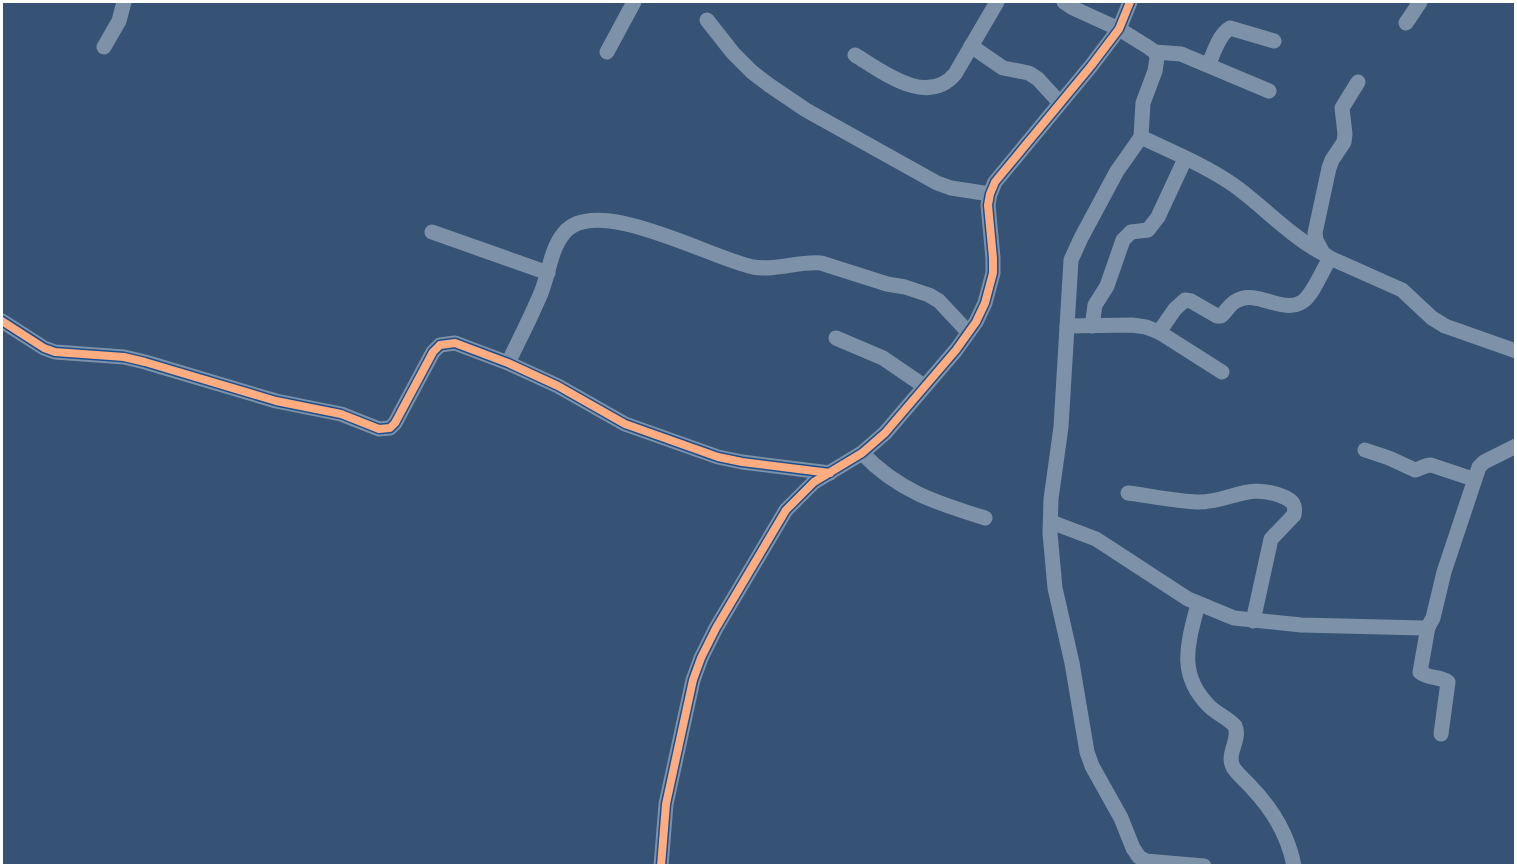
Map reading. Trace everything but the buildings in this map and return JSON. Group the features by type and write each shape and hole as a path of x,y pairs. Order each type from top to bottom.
{"street":[{"path":"104,47 118,21 124,2"},
{"path":"608,52 634,2"},
{"path":"855,55 902,81 932,89 949,81 997,2"},
{"path":"1064,2 1123,31 1151,49 1181,54 1269,91"},
{"path":"661,866 666,804 693,680 701,658 722,618 786,510 808,488 862,453 885,433 956,350 968,332 985,303 993,273 988,217 990,194 995,182 1123,31 1130,2"},
{"path":"1406,23 1420,2"},
{"path":"707,20 733,53 752,72 806,110 937,183 951,188 990,194"},
{"path":"1208,65 1221,37 1230,28 1274,41"},
{"path":"971,46 1003,68 1029,73 1038,79 1060,103"},
{"path":"1151,49 1157,64 1143,103 1141,137 1117,171 1075,250 1070,267 1061,427 1051,499 1055,588 1072,663 1087,752 1139,857 1154,862 1204,866"},
{"path":"1326,256 1316,240 1317,220 1329,168 1344,142 1342,108 1358,82"},
{"path":"1141,137 1236,187 1300,240 1326,256 1402,290 1432,318 1445,326 1515,351"},
{"path":"1092,326 1095,305 1107,286 1123,240 1131,232 1143,232 1152,225 1185,159"},
{"path":"508,363 538,300 552,257 564,233 578,222 604,221 640,228 750,266 776,269 810,262 821,263 886,284 919,290 939,301 968,332"},
{"path":"432,232 548,273"},
{"path":"1159,332 1175,309 1185,300 1217,316 1221,316 1233,303 1246,297 1288,304 1303,301 1311,291 1326,256"},
{"path":"2,321 44,348 55,352 124,357 276,401 341,414 379,429 390,428 395,423 433,352 440,345 455,343 508,363 558,386 626,424 718,457 752,464 830,473"},
{"path":"1068,326 1132,324 1146,327 1159,332 1222,372"},
{"path":"836,338 883,358 924,386"},
{"path":"1441,734 1448,682 1423,675 1420,672 1428,627 1433,618 1444,572 1473,479 1484,462 1515,446"},
{"path":"1365,450 1415,470 1431,465 1473,479"},
{"path":"862,453 882,473 914,494 985,518"},
{"path":"1128,493 1198,502 1255,491 1279,495 1292,502 1294,515 1276,532 1268,545 1253,621"},
{"path":"1051,522 1096,540 1198,604 1234,618 1253,621 1417,629 1428,627"},
{"path":"1198,604 1187,652 1190,676 1207,704 1235,726 1237,735 1231,756 1233,767 1274,814 1285,835 1294,866"}],"cycle path":[{"path":"661,866 666,804 693,680 716,628 786,510 814,482 862,453 885,433 956,350 976,322 985,303 993,273 988,205 995,182 1119,29 1130,2"},
{"path":"2,321 44,348 55,352 124,357 276,401 341,414 379,429 390,428 395,423 433,352 440,345 455,343 508,363 558,386 625,424 718,457 830,473"}]}
